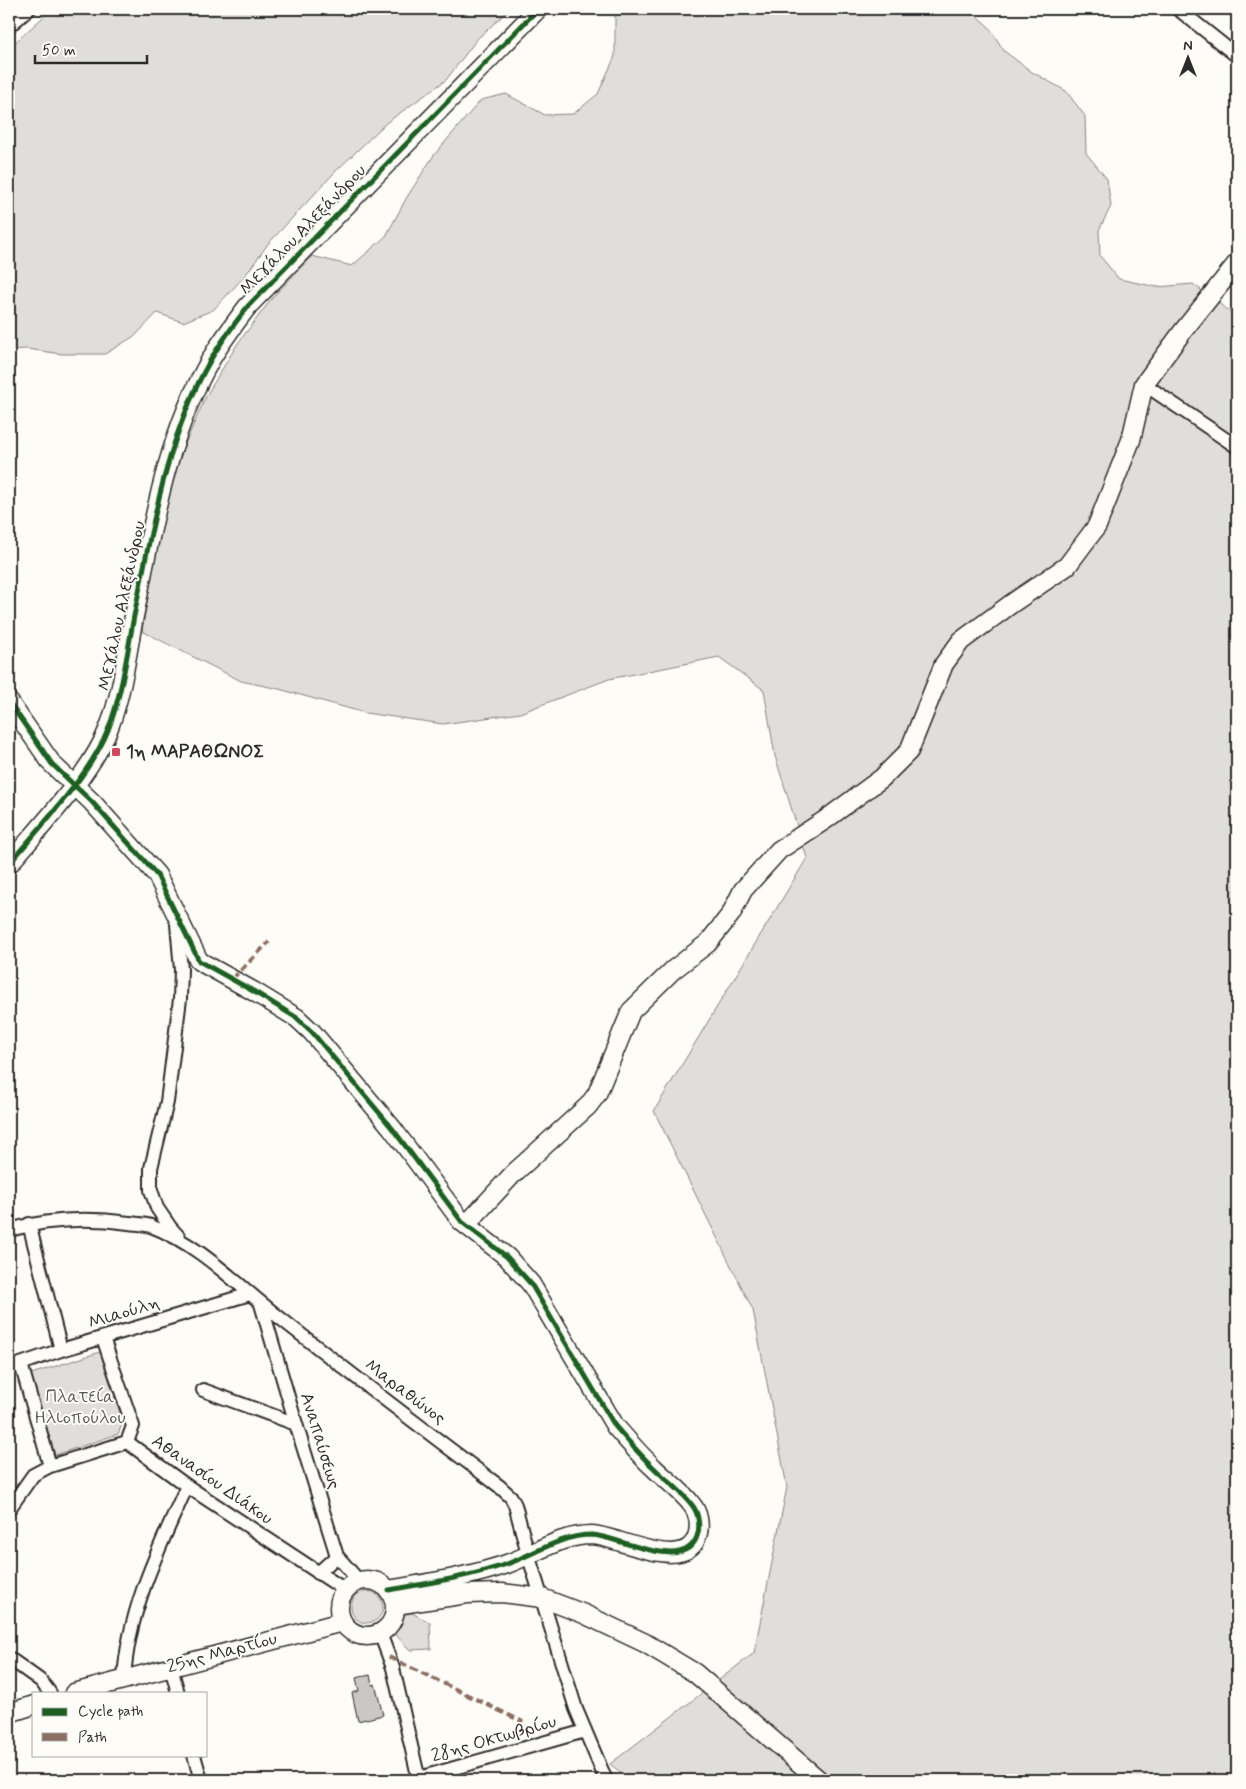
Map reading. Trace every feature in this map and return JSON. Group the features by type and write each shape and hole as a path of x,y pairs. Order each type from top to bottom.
{"street":[{"path":"9,26 29,9"},
{"name":"Μεγάλου Αλεξάνδρου","path":"9,864 73,786 100,746 113,714 126,660 155,512 163,482 184,417 211,359 248,306 538,9"},
{"path":"1178,9 1237,56"},
{"path":"466,1225 513,1174 588,1106 597,1094 631,1011 673,970 708,943 732,914 742,890 779,850 825,820 882,778 909,751 944,664 961,641 1067,566 1097,526 1131,440 1144,384 1237,263"},
{"path":"1144,384 1237,447"},
{"path":"9,702 52,764 92,802 157,874 199,962 253,991 297,1018 312,1032 392,1128 462,1222 507,1257 531,1284 616,1426 633,1448 683,1495 697,1513 698,1534 686,1549 676,1553 665,1554 593,1535 561,1540 508,1563 392,1598"},
{"path":"176,913 181,970 180,999 167,1102 151,1168 151,1190 157,1208 170,1227 186,1244"},
{"name":"Μαραθώνος","path":"9,1230 29,1224 70,1219 106,1219 150,1226 186,1244 224,1271 261,1304 511,1497 576,1709 606,1780"},
{"path":"29,1224 61,1350"},
{"name":"Μιαούλη","path":"15,1366 61,1350 250,1294"},
{"name":"Αναπαύσεως","path":"261,1304 337,1556 352,1586"},
{"path":"104,1338 134,1426 127,1442"},
{"path":"15,1366 50,1466"},
{"path":"203,1390 296,1424"},
{"name":"Αθανασίου Διάκου","path":"9,1509 33,1475 50,1466 127,1442 187,1486 318,1573 352,1586"},
{"path":"124,1679 125,1657 140,1596 187,1486"},
{"path":"318,1573 337,1556"},
{"path":"375,1581 392,1598 393,1619 390,1625 380,1633 366,1636 359,1635 346,1628 342,1622 338,1606 340,1597 352,1586 375,1581"},
{"path":"392,1598 502,1593 542,1598 584,1614 645,1643 695,1673 820,1780"},
{"name":"25ης Μαρτίου","path":"78,1692 342,1622"},
{"path":"380,1633 393,1668 417,1780"},
{"path":"9,1658 42,1681 49,1692"},
{"path":"170,1667 178,1692"},
{"path":"9,1712 32,1706"},
{"name":"28ης Οκτωβρίου","path":"417,1780 585,1731"},
{"path":"194,1756 201,1780"}],"green space":[{"path":"52,9 510,9 477,39 446,80 386,123 335,172 268,244 244,277 213,310 183,322 157,313 136,335 105,354 62,354 27,349 9,350 9,48"},
{"path":"615,9 969,9 989,27 1004,51 1032,72 1066,91 1085,116 1086,153 1107,179 1111,206 1099,230 1100,256 1119,279 1157,287 1193,284 1232,313 1237,313 1237,1780 625,1780 624,1776 610,1764 754,1653 787,1487 753,1310 654,1111 807,858 775,756 764,690 719,657 609,679 520,713 443,724 365,713 279,689 241,681 142,631 163,513 182,451 206,396 238,343 273,297 312,256 352,266 386,236 407,197 434,155 481,100 506,94 545,115 573,114 598,94 615,56"},
{"name":"Πλατεία Ηλιοπούλου","path":"100,1352 123,1422 118,1434 55,1455 31,1374"},
{"path":"367,1591 379,1595 383,1607 379,1619 367,1623 355,1619 351,1607 355,1595"},
{"path":"412,1613 430,1623 431,1649 410,1650 393,1632 401,1615"}],"building":[{"path":"370,1675 372,1685 375,1684 383,1715 358,1721 352,1693 359,1691 356,1678"}],"marked path":[{"path":"232,979 269,942"},
{"path":"389,1657 523,1722"}],"cycle path":[{"path":"9,864 77,782 100,747 108,730 121,688 147,550 162,484 183,420 215,352 248,306 538,9"},
{"path":"9,702 52,764 92,802 157,875 199,961 297,1018 312,1032 392,1128 462,1222 507,1257 531,1284 615,1426 644,1458 679,1490 694,1508 698,1518 698,1533 692,1545 681,1552 667,1553 604,1537 580,1536 558,1542 493,1569 389,1590"}],"place":[{"name":"1η ΜΑΡΑΘΩΝΟΣ","path":"116,752"}]}
